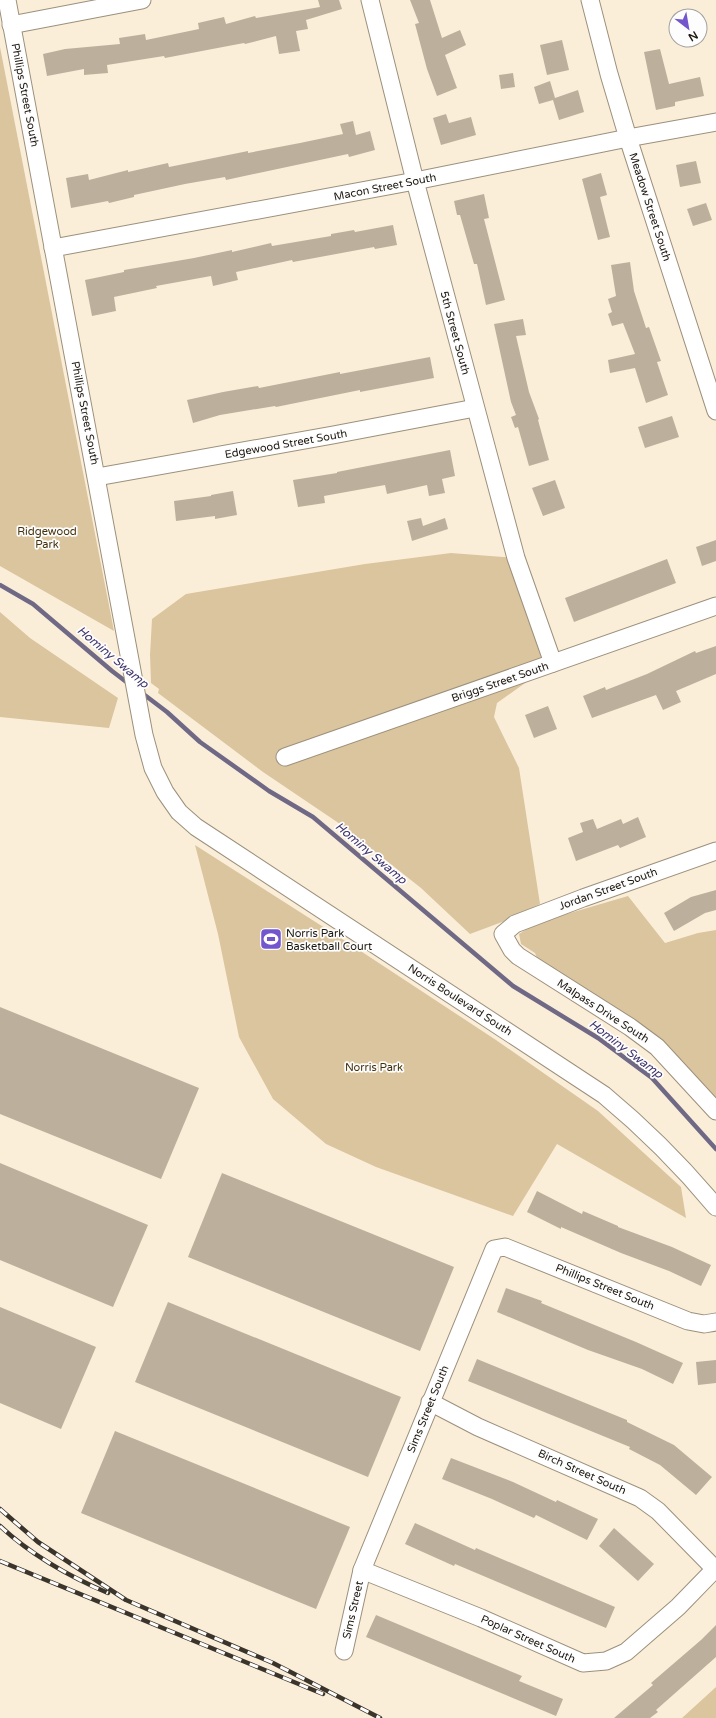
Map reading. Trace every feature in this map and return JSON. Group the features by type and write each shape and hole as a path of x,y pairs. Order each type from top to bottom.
{"street":[{"name":"Phillips Street South","path":"7,0 144,735 156,774 165,792 179,812 185,817"},
{"path":"11,25 142,0"},
{"name":"5th Street South","path":"370,0 415,181 516,558 553,663"},
{"name":"Meadow Street South","path":"590,0 628,138 716,411"},
{"name":"Macon Street South","path":"53,248 415,181 628,138 716,122"},
{"name":"Edgewood Street South","path":"97,477 475,408"},
{"name":"Briggs Street South","path":"285,757 716,606"},
{"name":"Norris Boulevard South","path":"185,817 196,827 604,1095 646,1130 716,1207"},
{"name":"Jordan Street South","path":"503,934 515,924 583,898 716,851"},
{"name":"Malpass Drive South","path":"503,934 512,950 518,956 630,1027 657,1047 716,1111"},
{"name":"Phillips Street South","path":"494,1250 505,1247 688,1321 704,1324 716,1322"},
{"name":"Sims Street South","path":"362,1570 430,1402 494,1250"},
{"name":"Birch Street South","path":"430,1402 478,1427 640,1498 658,1510 715,1569"},
{"name":"Poplar Street South","path":"362,1570 481,1618 583,1663 606,1661 626,1652 678,1607 715,1569"},
{"name":"Sims Street","path":"344,1651 362,1570"}],"green space":[{"name":"Ridgewood Park","path":"0,47 114,631 0,566"},
{"path":"451,553 516,558 553,663 497,703 494,717 519,768 540,904 502,922 470,934 421,888 340,824 263,772 158,693 159,689 151,683 150,655 152,619 186,594 365,564"},
{"path":"0,612 30,638 118,698 109,728 0,717"},
{"name":"Norris Park","path":"195,845 496,1040 598,1111 681,1187 686,1218 557,1144 513,1216 376,1167 326,1144 273,1099 239,1037 218,934"},
{"path":"628,896 665,943 698,933 716,930 716,1112 650,1042 537,958 535,953 521,944 519,934 536,923"},
{"path":"716,1687 716,1718 682,1718"}],"building":[{"path":"318,0 339,0 342,9 306,20 308,29 296,31 300,51 279,54 276,36 245,44 165,58 164,56 107,65 108,73 84,75 84,69 47,76 43,54 65,49 120,44 119,38 145,34 146,40 199,29 198,23 224,17 226,24 255,16 256,18 320,7"},
{"path":"410,0 430,0 442,38 460,30 466,45 445,55 457,88 437,96 427,69 415,24 419,23"},
{"path":"562,40 569,70 547,75 540,45"},
{"path":"660,49 669,84 700,77 704,96 675,102 675,106 656,110 644,52"},
{"path":"513,73 515,87 501,89 499,75"},
{"path":"550,81 555,98 578,90 584,112 559,120 553,100 539,104 534,87"},
{"path":"446,114 449,123 471,117 476,135 441,145 433,118"},
{"path":"353,121 356,135 370,131 375,150 349,157 348,154 226,180 225,177 185,184 134,195 134,197 109,203 108,201 71,208 66,178 88,174 89,180 128,170 128,172 168,163 169,167 248,151 248,153 300,143 343,134 340,124"},
{"path":"696,161 701,183 680,187 676,165"},
{"path":"601,173 607,195 600,197 610,237 598,240 582,179"},
{"path":"484,194 489,218 484,219 505,300 486,305 477,264 474,264 460,215 457,215 454,201"},
{"path":"706,203 712,220 693,226 687,209"},
{"path":"393,225 397,245 375,249 374,247 293,262 292,260 236,272 238,280 213,286 211,276 156,286 157,288 114,297 116,311 92,316 85,280 124,272 124,270 232,250 232,252 271,243 272,246 331,236 331,234 354,230 355,232"},
{"path":"630,262 634,291 646,328 649,327 661,361 657,362 668,395 646,403 635,368 610,373 608,360 635,354 623,323 612,326 608,314 612,312 608,299 616,296 611,265"},
{"path":"523,319 526,335 516,336 529,392 539,419 538,420 549,460 529,466 518,427 515,428 511,417 516,415 511,402 494,324"},
{"path":"430,357 434,378 360,392 360,390 276,407 220,415 193,423 187,400 223,392 258,386 259,388 340,372 340,374"},
{"path":"672,416 679,437 645,448 638,427"},
{"path":"450,450 455,476 442,479 445,493 429,496 427,485 387,494 385,485 324,496 325,503 298,507 293,480 337,473"},
{"path":"555,480 565,508 543,516 532,488"},
{"path":"233,491 237,515 215,519 215,516 176,521 174,501 211,496"},
{"path":"421,518 423,526 445,518 448,529 412,541 407,521"},
{"path":"716,540 716,561 702,566 696,547"},
{"path":"667,559 676,583 574,622 565,598"},
{"path":"716,646 716,674 676,691 681,702 663,710 656,695 592,718 583,696 605,687 606,690 647,674 695,651 696,653"},
{"path":"548,706 557,729 534,738 525,715"},
{"path":"638,817 646,837 620,848 618,845 576,861 568,838 583,832 580,823 593,819 597,829 621,819 623,824"},
{"path":"716,890 716,910 705,913 674,931 664,913 691,897"},
{"path":"0,1007 199,1088 161,1179 0,1114"},
{"path":"0,1163 148,1225 113,1307 0,1260"},
{"path":"222,1173 454,1267 420,1351 188,1257"},
{"path":"537,1191 582,1214 583,1211 618,1227 672,1247 711,1265 701,1286 669,1271 621,1253 561,1227 561,1229 527,1212"},
{"path":"506,1288 542,1301 541,1303 683,1363 673,1384 642,1369 588,1350 497,1312"},
{"path":"168,1302 401,1397 368,1477 135,1382"},
{"path":"0,1307 96,1347 61,1429 0,1403"},
{"path":"477,1359 627,1420 627,1422 674,1445 712,1477 696,1495 660,1465 629,1449 630,1447 468,1381"},
{"path":"716,1360 716,1383 698,1385 696,1362"},
{"path":"115,1431 350,1527 316,1609 81,1513"},
{"path":"451,1458 513,1482 556,1502 557,1500 598,1519 587,1540 536,1515 534,1518 442,1479"},
{"path":"415,1523 475,1550 476,1548 615,1607 606,1628 455,1564 454,1566 405,1544"},
{"path":"614,1528 654,1564 638,1581 599,1546"},
{"path":"376,1615 522,1676 519,1681 563,1699 556,1716 366,1637"},
{"path":"716,1625 716,1657 656,1710 658,1712 650,1718 614,1718 653,1685 651,1683 701,1640"}],"waterway":[{"name":"Hominy Swamp","path":"0,585 33,604 129,684"},
{"name":"Hominy Swamp","path":"142,693 167,712 200,742 269,791 313,817 513,986 598,1038 652,1078 716,1149"}],"railway":[{"path":"0,1509 38,1542 126,1600 273,1663 380,1718"},
{"path":"0,1526 24,1546 51,1564 79,1580 108,1593"},
{"path":"0,1561 323,1694"}],"place":[{"name":"Norris Park Basketball Court","path":"271,939"}]}
